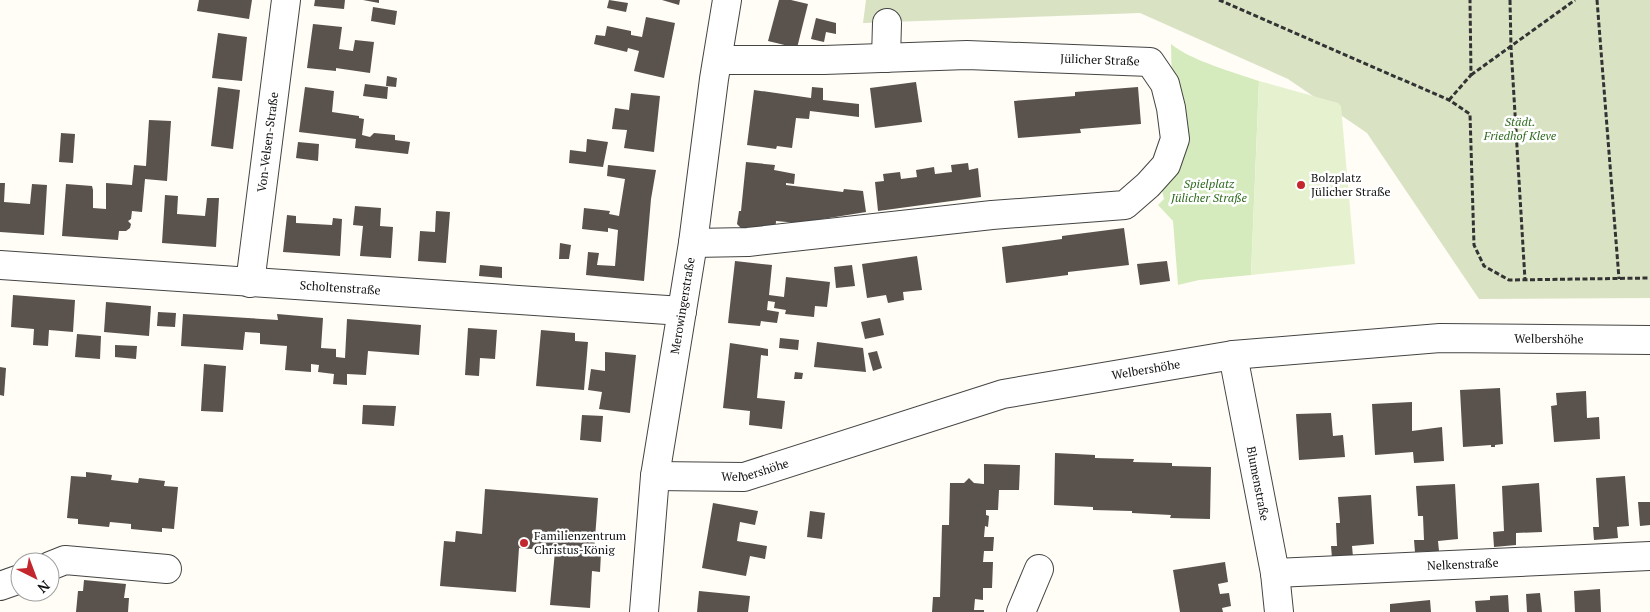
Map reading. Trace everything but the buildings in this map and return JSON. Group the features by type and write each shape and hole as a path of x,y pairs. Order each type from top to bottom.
{"street":[{"name":"Von-Velsen-Straße","path":"250,283 286,0"},
{"name":"Merowingerstraße","path":"644,612 655,476 682,311 727,0"},
{"path":"886,58 887,23"},
{"name":"Jülicher Straße","path":"692,243 748,242 992,215 1125,205 1148,185 1166,165 1176,139 1171,108 1164,84 1150,62 967,55 824,60 718,60"},
{"name":"Scholtenstraße","path":"0,265 682,311"},
{"name":"Welbershöhe","path":"655,476 744,477 1003,394 1233,355 1440,338 1650,340"},
{"name":"Blumenstraße","path":"1233,355 1275,573 1279,612"},
{"name":"Nelkenstraße","path":"1275,573 1650,556"},
{"path":"60,562 65,560 167,569"},
{"path":"1022,612 1039,569"}],"path":[{"path":"1219,0 1449,100 1470,114 1474,245 1484,266 1509,280 1650,278"},
{"path":"1470,0 1471,76"},
{"path":"1510,0 1524,280"},
{"path":"1449,100 1471,76 1575,0"},
{"path":"1597,0 1619,278"}],"green space":[{"name":"Städt. Friedhof Kleve","path":"866,0 1650,0 1650,298 1479,299 1367,133 1288,79 1140,13 863,23"},
{"name":"Spielplatz Jülicher Straße","path":"1171,44 1201,61 1259,81 1251,275 1199,280 1178,285 1173,221 1158,205 1164,199 1160,182 1172,91"},
{"name":"Bolzplatz Jülicher Straße","path":"1259,81 1338,103 1341,106 1355,264 1251,275"}],"place":[{"name":"Bolzplatz Jülicher Straße","path":"1301,185"},
{"name":"Familienzentrum Christus-König","path":"524,543"}]}
